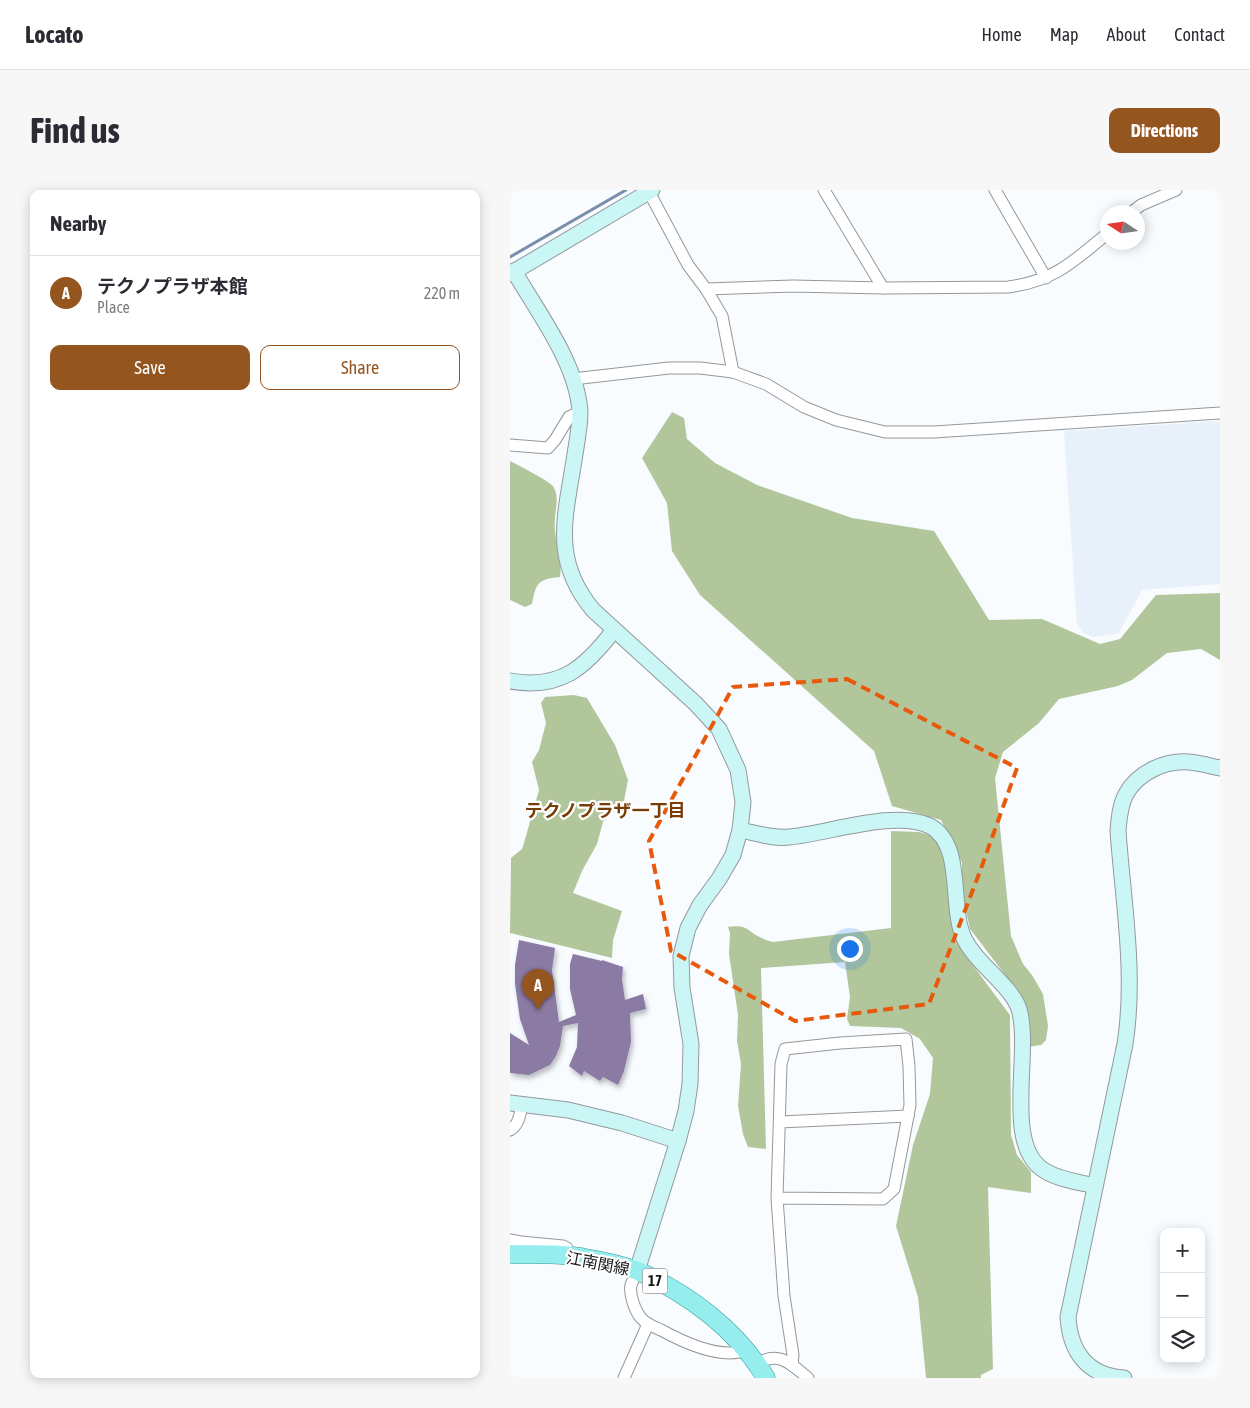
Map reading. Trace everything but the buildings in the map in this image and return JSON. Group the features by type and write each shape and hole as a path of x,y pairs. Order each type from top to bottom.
{"main road":[{"name":"江南関線","path":"510,1254 586,1258 637,1271 679,1294 718,1321 746,1350 761,1371"}],"street":[{"path":"824,190 883,288"},
{"path":"995,190 1046,278"},
{"path":"1140,205 1176,190"},
{"path":"733,372 722,316 706,289 688,265 651,191 511,270 560,350 573,380 580,412 578,440 564,526 564,548 569,572 581,596 593,610 696,704 719,729 738,770 743,802 740,830 733,855 700,905 688,928 681,956 682,988 691,1044 690,1084 686,1111 631,1287 634,1305 641,1318 648,1324 687,1344 725,1353 740,1353 746,1350"},
{"path":"706,289 793,286 883,288 1008,287 1028,284 1046,278 1072,263 1100,240"},
{"path":"573,380 669,368 700,368 733,372 766,384 804,407 836,420 885,432 934,432 1220,413"},
{"path":"510,445 548,448 569,417 580,412"},
{"path":"510,680 525,683 551,682 574,671 596,653 614,630"},
{"path":"1124,1378 1097,1372 1084,1362 1074,1347 1068,1330 1068,1317 1129,1022 1129,972 1118,831 1120,812 1126,793 1139,778 1153,769 1171,763 1189,762 1220,768"},
{"path":"740,830 766,836 788,838 890,820 913,821 931,827 942,838 952,856 958,918 963,937 985,968 1011,995 1018,1009 1022,1030 1021,1127 1026,1149 1033,1162 1045,1171 1095,1186"},
{"path":"776,1198 883,1199 894,1189 908,1116 909,1066 906,1039 784,1049 781,1064 776,1198 784,1296 794,1355 792,1365"},
{"path":"510,1130 514,1128 520,1117 516,1104 568,1110 622,1123 678,1141"},
{"path":"780,1122 908,1116"},
{"path":"510,1240 563,1246 567,1248 568,1256"},
{"path":"624,1378 648,1324"},
{"path":"761,1371 767,1358 780,1359 792,1365 808,1378"}],"highlighted area":[{"path":"847,679 1017,768 929,1004 795,1021 671,951 649,841 733,687"}],"shaded area":[{"path":"1220,421 1220,584 1142,590 1119,633 1093,637 1082,632 1077,624 1064,431"}],"green space":[{"path":"672,412 684,418 687,439 715,463 757,485 852,518 934,531 989,620 1042,619 1100,644 1120,639 1156,595 1220,593 1220,660 1201,649 1167,653 1132,680 1118,686 1059,699 1039,723 1003,752 995,778 1011,936 1023,964 1043,994 1048,1026 1046,1040 1041,1045 1027,1047 1024,1013 1019,993 970,929 962,893 962,863 941,820 892,806 874,751 700,595 672,551 667,503 642,458"},
{"path":"510,461 553,486 557,499 555,534 561,571 560,577 547,579 539,583 532,604 525,607 510,600"},
{"path":"574,695 587,698 615,745 628,780 624,801 603,822 597,844 582,871 573,893 622,911 613,940 612,958 510,933 511,858 522,849 539,790 532,762 539,750 546,723 541,703 545,697"},
{"path":"891,831 919,832 933,836 944,855 950,884 955,937 966,956 1010,1015 1011,1135 1017,1155 1031,1172 1031,1193 988,1187 993,1369 981,1375 981,1378 926,1378 918,1297 896,1226 913,1145 930,1094 933,1058 920,1039 901,1028 850,1026 847,1019 850,997 845,962 761,968 766,1149 748,1147 743,1134 738,1106 741,1064 737,1041 738,1015 729,954 730,933 728,927 735,926 747,929 757,936 773,942 891,928"}],"waterway":[{"path":"510,257 626,190"}],"place":[{"name":"テクノプラザ本館","path":"538,1010"}],"district":[{"name":"テクノプラザ一丁目","path":"605,811"}]}
